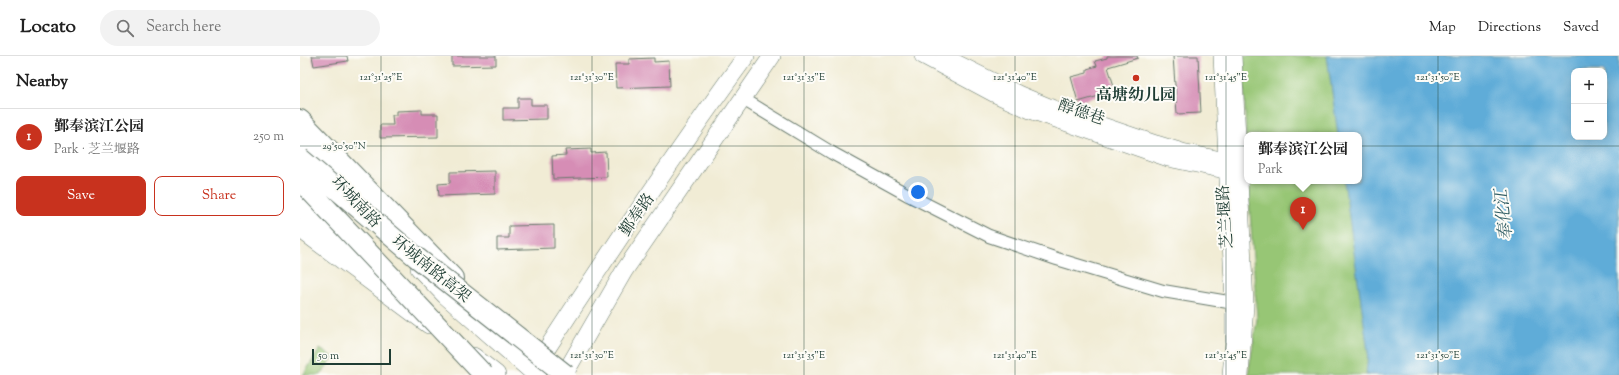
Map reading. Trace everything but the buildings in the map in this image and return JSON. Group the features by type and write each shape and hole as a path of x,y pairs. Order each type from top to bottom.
{"highway":[{"path":"300,120 492,317"},
{"name":"环城南路高架","path":"300,158 416,257 565,375"},
{"name":"环城南路高架","path":"300,180 484,375"},
{"path":"300,206 445,335"}],"main road":[{"name":"鄞奉路","path":"533,374 607,255 746,56"},
{"name":"鄞奉路","path":"565,375 624,271 772,56"},
{"name":"环城南路","path":"300,141 446,295 533,374"},
{"path":"300,228 496,375"}],"street":[{"name":"醇德巷","path":"922,56 993,94 1030,111 1168,159 1233,167"},
{"name":"醇德巷","path":"944,56 1013,90 1056,109 1156,144 1233,167"},
{"name":"芝兰堰路","path":"1221,56 1233,167 1240,303 1241,375"},
{"name":"芝兰堰路","path":"1233,167 1234,56"},
{"path":"743,99 832,153 904,193 989,236 1057,259 1163,291 1240,303"},
{"name":"芝兰堰路","path":"1230,375 1233,342 1240,303"}],"green space":[{"path":"1243,56 1331,56 1341,132 1246,132"},
{"path":"1248,184 1348,184 1365,295 1370,375 1248,375 1257,319"},
{"path":"320,349 333,357 321,375 303,375"}],"water":[{"name":"奉化江","path":"1327,56 1619,56 1619,375 1366,375 1368,352 1344,184 1362,184 1362,132 1338,132"}],"place":[{"name":"高塘幼儿园","path":"1136,78"},
{"name":"鄞奉滨江公园","path":"1303,230"}]}
